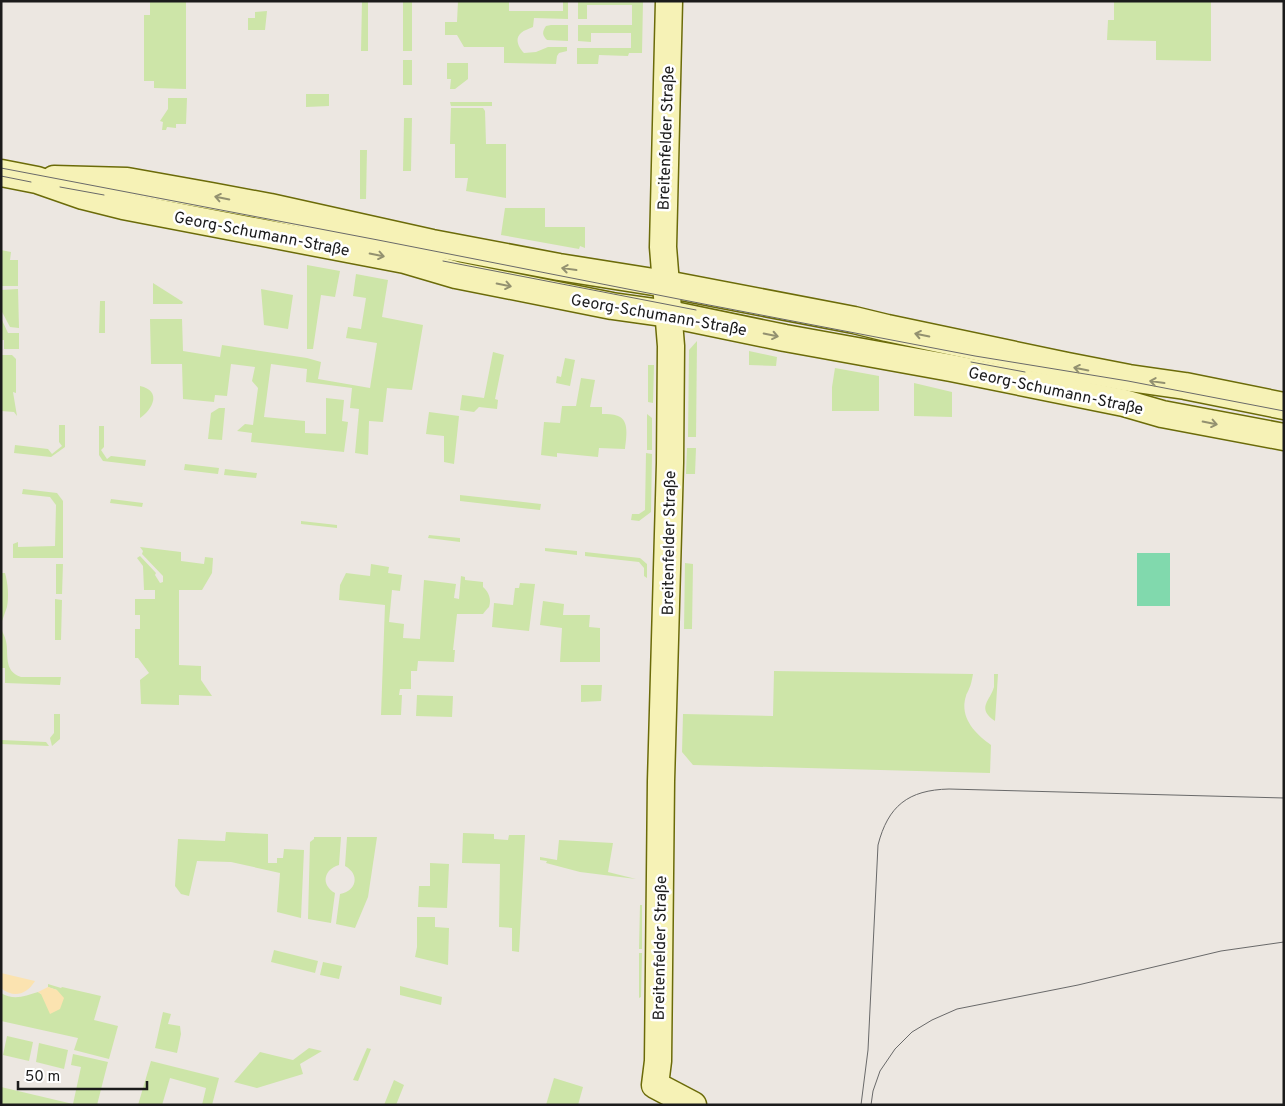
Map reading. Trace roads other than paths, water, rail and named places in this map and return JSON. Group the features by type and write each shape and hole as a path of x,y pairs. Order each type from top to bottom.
{"main road":[{"name":"Breitenfelder Straße","path":"669,1 663,247 671,346 670,463 661,771 658,1061 655,1085 693,1105"},
{"name":"Georg-Schumann-Straße","path":"1,173 37,180 83,196 123,206 405,260 456,275 612,306 669,314 785,338 951,368 1124,403 1162,414 1284,437"},
{"name":"Georg-Schumann-Straße","path":"37,180 84,179 136,182 270,207 432,243 559,267 666,284 854,320 1067,366 1185,386 1284,406"}],"tram line":[{"path":"1,168 975,356 1128,381 1284,411"},
{"path":"1,176 31,182"},
{"path":"60,187 104,195"},
{"path":"443,261 696,310"},
{"path":"971,362 1025,372"},
{"path":"861,1105 868,1050 878,845 888,820 894,810 902,803 922,793 949,789 1284,798"},
{"path":"871,1105 873,1091 880,1071 895,1049 912,1032 932,1020 957,1009 1078,985 1221,951 1284,942"}]}
